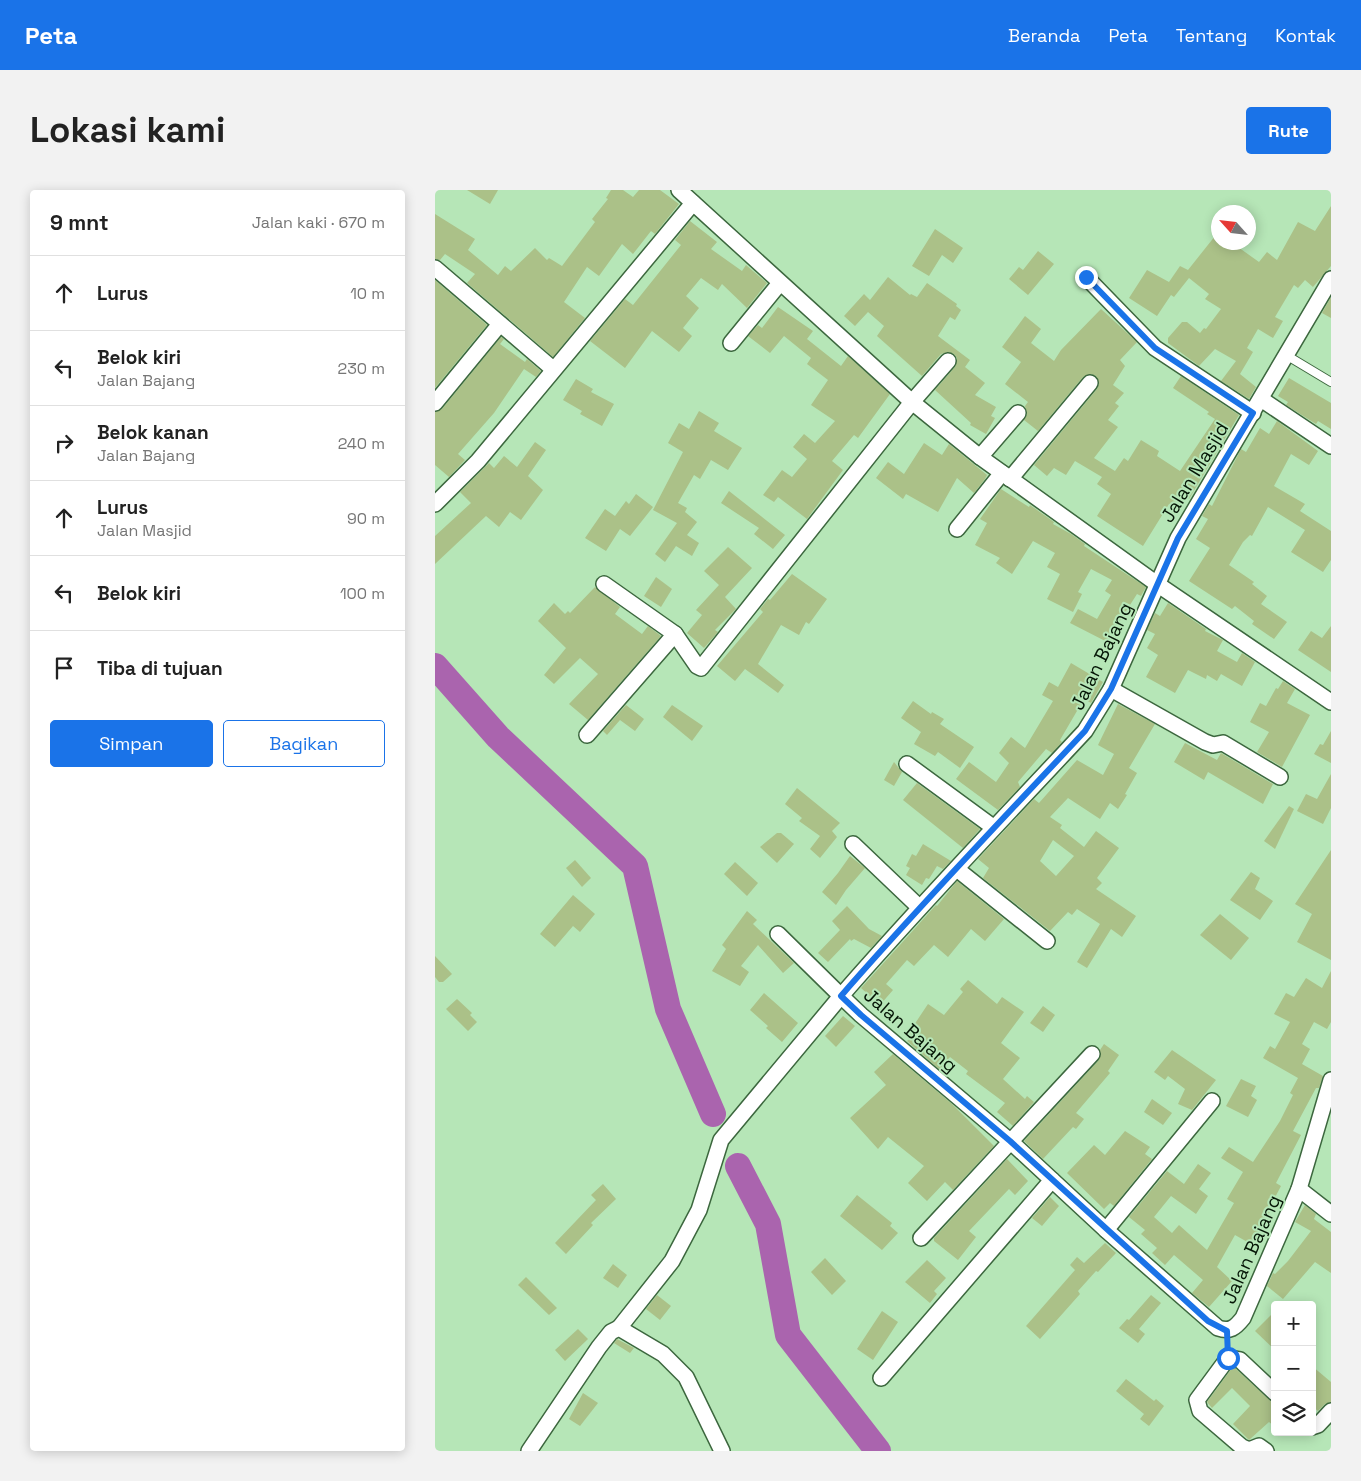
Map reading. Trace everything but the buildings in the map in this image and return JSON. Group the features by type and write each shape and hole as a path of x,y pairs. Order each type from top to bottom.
{"street":[{"path":"679,190 912,402 980,457 1157,584 1331,702"},
{"path":"435,504 478,461 693,203"},
{"path":"435,268 553,369"},
{"path":"1086,277 1155,348 1253,413"},
{"name":"Jalan Masjid","path":"1157,584 1178,538 1331,279"},
{"path":"731,343 780,283"},
{"path":"435,403 500,324"},
{"path":"604,584 675,634 697,666 701,668 912,402 948,361"},
{"path":"957,529 1090,384"},
{"path":"1261,399 1331,446"},
{"path":"980,457 1018,413"},
{"name":"Jalan Bajang","path":"1157,584 1111,689 1085,731 993,827 957,870 919,907 841,996 1010,1141 1208,1321 1227,1331 1235,1328 1243,1318 1299,1189 1331,1080"},
{"path":"587,735 675,634"},
{"path":"1111,689 1205,742 1213,745 1223,743 1280,777"},
{"path":"907,764 993,827"},
{"path":"853,844 919,907"},
{"path":"957,870 1047,941"},
{"path":"529,1451 599,1347 611,1332 619,1328 672,1261 699,1210 721,1140 841,996 778,934"},
{"path":"921,1238 1092,1054"},
{"path":"1106,1230 1212,1100"},
{"path":"881,1378 1052,1180"},
{"path":"1299,1189 1331,1214"},
{"path":"619,1328 663,1354 686,1377 722,1451"},
{"path":"1227,1331 1228,1358 1199,1394 1197,1405 1200,1411 1242,1447 1249,1450 1259,1446 1266,1451"},
{"path":"1228,1358 1240,1360 1273,1391"},
{"path":"1316,1425 1331,1411"}],"lane":[{"path":"1286,355 1331,382"}],"waterway":[{"path":"435,666 498,737 635,866 668,1009 713,1114"},
{"path":"738,1166 768,1224 788,1335 878,1451"}],"route":[{"path":"1086,277 1155,348 1253,413 1178,538 1111,689 1096,717 1012,810 993,827 957,870 919,907 841,996 1010,1141 1208,1321 1218,1328 1227,1331 1228,1358"}]}
